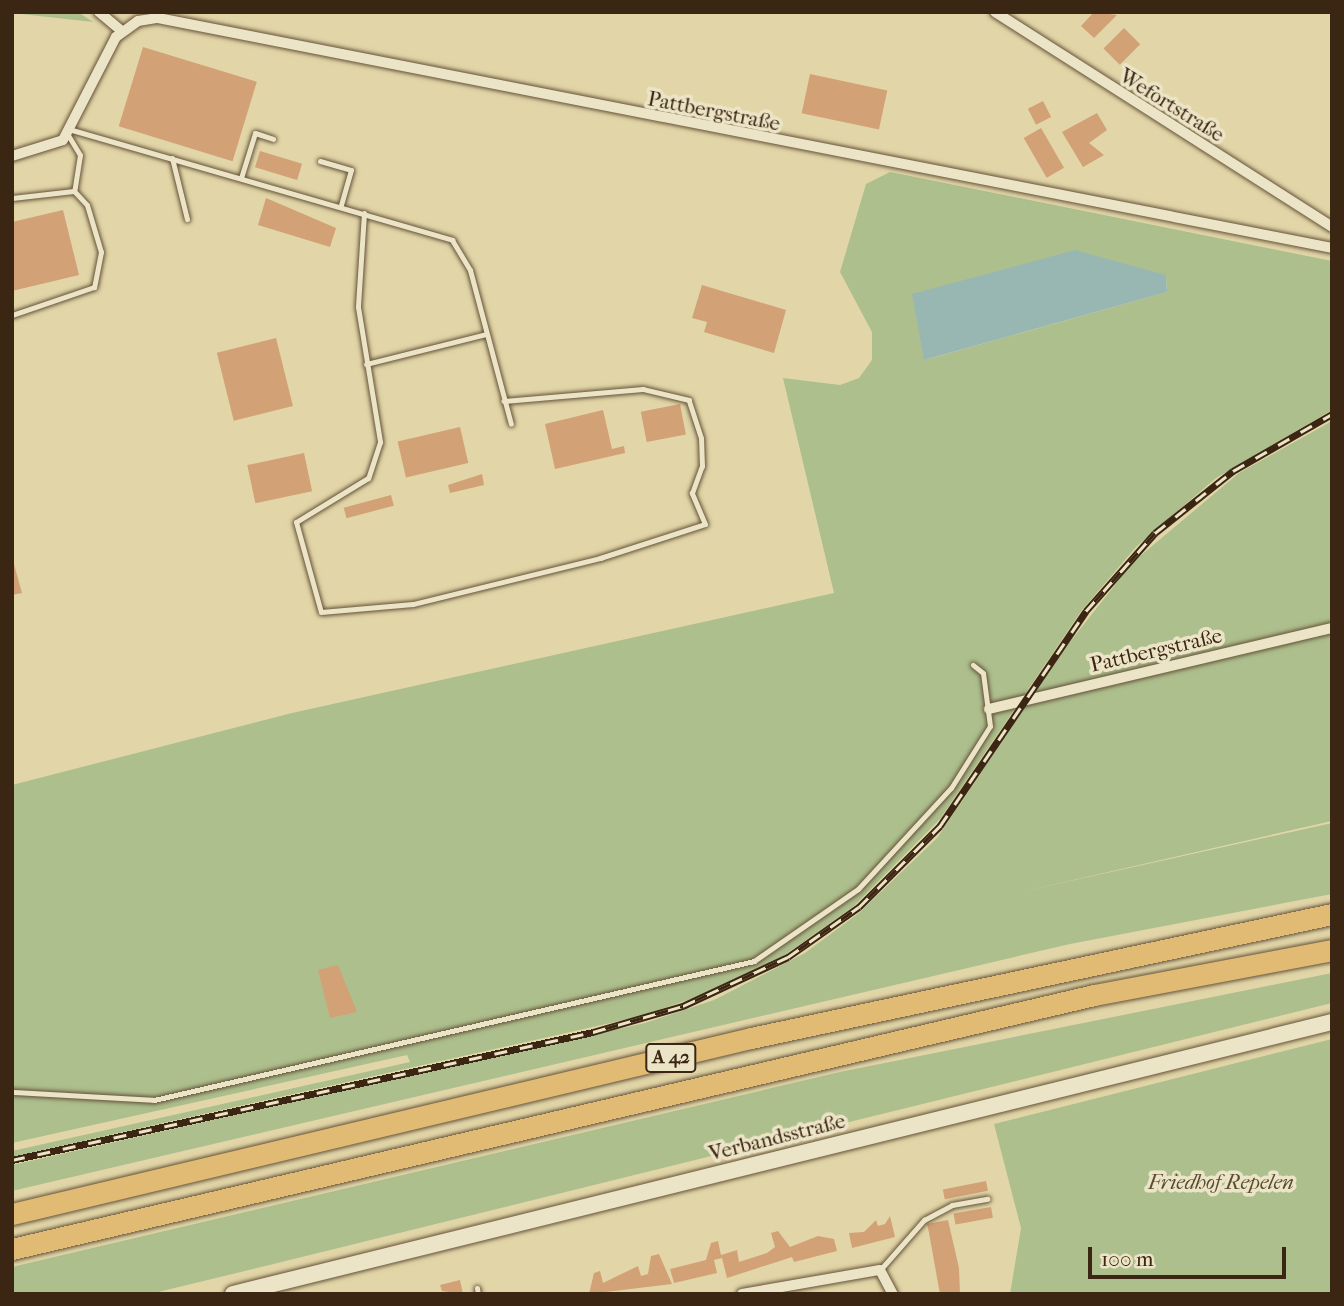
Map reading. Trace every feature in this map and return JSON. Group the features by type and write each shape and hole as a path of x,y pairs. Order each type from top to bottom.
{"highway":[{"name":"A 42","path":"12,1214 751,1038 1332,914"},
{"name":"A 42","path":"12,1249 1080,998 1332,950"}],"main road":[{"name":"Verbandsstraße","path":"233,1294 1332,1022"}],"street":[{"path":"12,156 70,132 122,31 99,12"},
{"name":"Wefortstraße","path":"995,12 1018,18 1079,70 1332,227"},
{"name":"Pattbergstraße","path":"122,31 138,21 170,16 1332,248"},
{"name":"Pattbergstraße","path":"989,709 1332,628"},
{"path":"742,1294 880,1270 893,1294"}],"lane":[{"path":"70,132 341,206 461,248 511,424"},
{"path":"70,132 80,155 74,191"},
{"path":"241,177 255,133 273,139"},
{"path":"172,158 187,219"},
{"path":"320,161 351,170 341,206"},
{"path":"12,198 74,191"},
{"path":"12,315 94,288 101,252 88,205 74,191"},
{"path":"364,213 358,296 366,364 380,442 378,463 368,478 296,522 321,612 412,604 600,558 705,524 692,493 702,466 701,438 689,400 643,389 505,401"},
{"path":"366,364 486,334"},
{"path":"12,1092 155,1100 736,969 817,923 908,839 988,733 989,709 983,673 973,664"},
{"path":"880,1270 924,1220 952,1205 987,1199"}],"green space":[{"path":"12,12 78,12 93,22 12,13"},
{"path":"890,172 1332,261 1332,410 1216,478 1136,547 1082,610 940,819 854,906 782,957 706,994 637,1017 12,1157 12,1151 410,1062 407,1055 12,1143 12,785 292,713 834,593 783,378 840,385 859,378 872,360 872,332 840,272 866,184","holes":["1166,275 1167,292 925,360"]},
{"path":"1332,421 1332,821 998,897 1332,823 1332,894 1070,944 12,1191 12,1165 645,1023 714,1000 805,953 859,913 937,838 1066,647 1133,562 1239,473"},
{"path":"1332,973 1332,1003 253,1269 150,1294 12,1294 12,1267 840,1072"},
{"name":"Friedhof Repelen","path":"1332,1039 1332,1294 1010,1294 1021,1228 994,1124"}],"water":[{"path":"1075,250 1166,275 1167,292 924,360 912,294"}],"building":[{"path":"1094,12 1117,15 1094,38 1081,26"},
{"path":"1124,28 1140,44 1120,65 1103,49"},
{"path":"143,47 257,82 233,161 119,126"},
{"path":"810,74 887,90 879,130 802,113"},
{"path":"1043,101 1051,117 1036,125 1028,109"},
{"path":"1097,113 1107,130 1089,143 1104,155 1083,167 1062,132"},
{"path":"1041,128 1064,168 1047,178 1024,138"},
{"path":"260,151 302,164 297,180 255,167"},
{"path":"266,198 336,228 330,247 258,225"},
{"path":"63,210 79,275 12,291 12,222"},
{"path":"702,285 786,310 774,353 704,332 707,322 692,318"},
{"path":"276,338 293,406 234,421 217,353"},
{"path":"680,404 686,434 647,442 641,412"},
{"path":"603,410 612,449 624,446 625,453 555,469 545,424"},
{"path":"460,427 468,463 406,477 398,441"},
{"path":"304,453 312,491 255,503 247,465"},
{"path":"482,474 484,485 450,493 448,485"},
{"path":"391,495 394,506 347,518 344,508"},
{"path":"12,557 22,593 12,595"},
{"path":"338,965 357,1012 330,1018 318,970"},
{"path":"986,1181 988,1191 945,1199 943,1189"},
{"path":"991,1207 993,1218 955,1224 954,1214"},
{"path":"890,1216 895,1237 852,1248 849,1233 864,1232 876,1220 878,1226 885,1224"},
{"path":"948,1220 959,1268 960,1294 940,1294 927,1224"},
{"path":"778,1231 790,1247 818,1236 834,1239 837,1251 794,1262 792,1257 727,1278 722,1258 714,1260 717,1273 674,1283 670,1269 706,1260 711,1243 718,1241 721,1255 737,1250 739,1262 767,1253 775,1247 771,1233"},
{"path":"659,1254 672,1284 589,1294 594,1273 600,1271 603,1283 638,1266 641,1276 648,1274 651,1256"},
{"path":"460,1280 463,1294 442,1291 440,1285"}],"railway":[{"path":"12,1160 593,1032 683,1006 788,957 859,907 940,826 1086,611 1155,533 1233,471 1332,414"}]}
